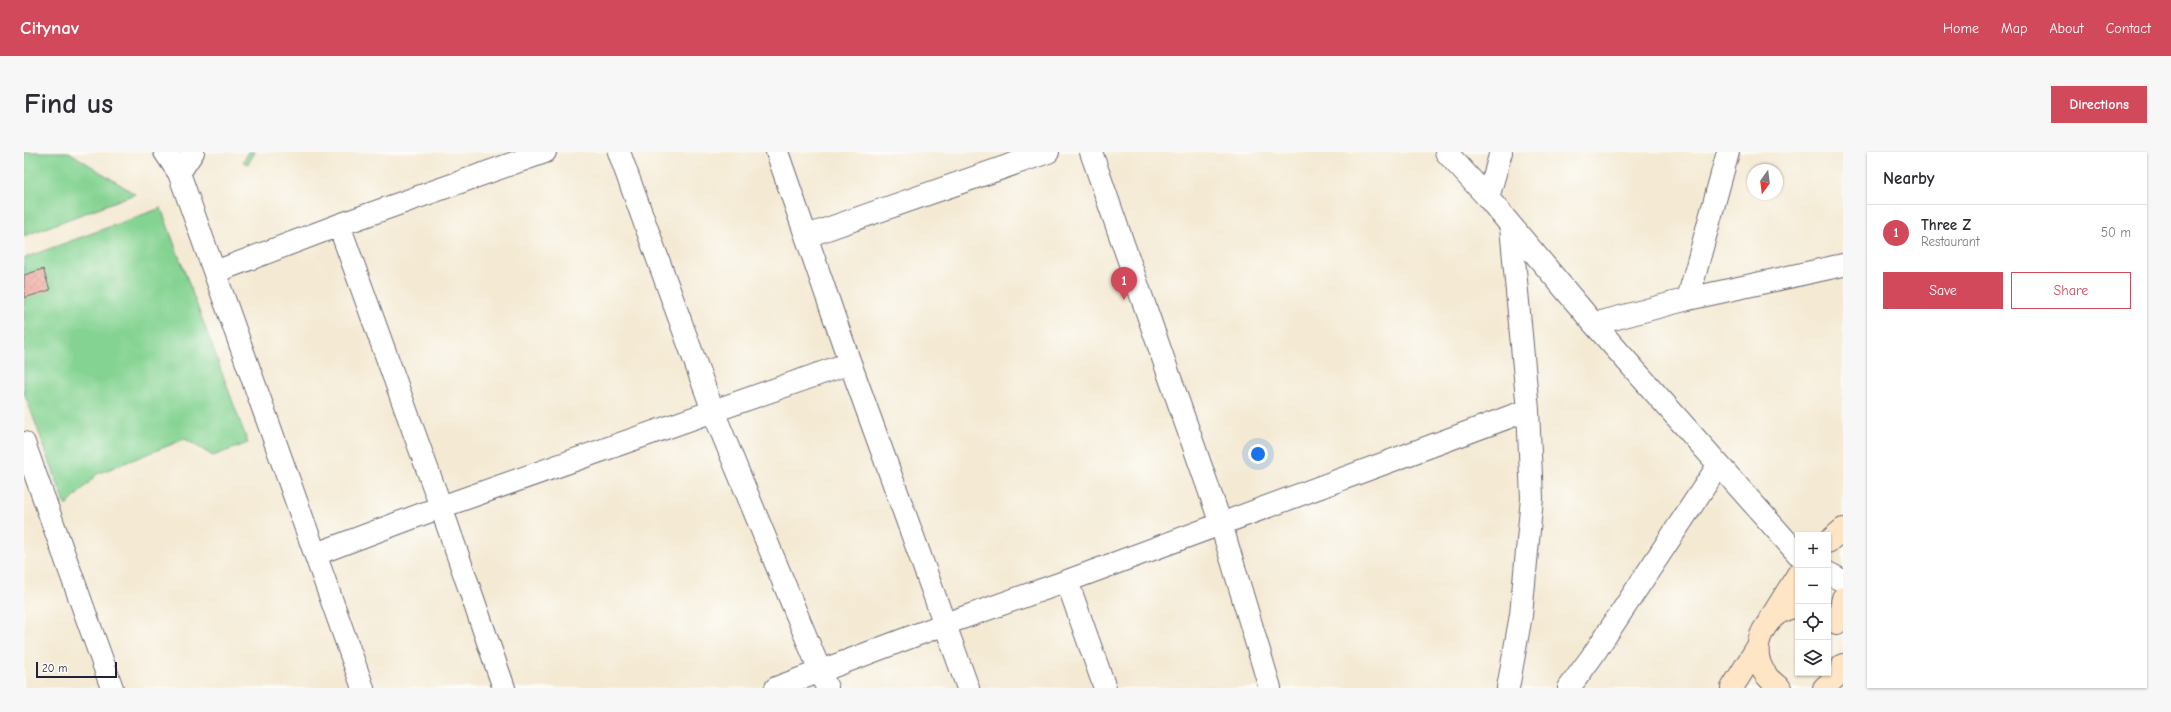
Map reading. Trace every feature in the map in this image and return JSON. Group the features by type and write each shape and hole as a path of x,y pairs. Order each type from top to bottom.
{"main road":[{"path":"1831,539 1843,529"},
{"path":"1780,688 1768,679 1760,664 1758,646 1760,635 1795,579"},
{"path":"1836,624 1843,598"},
{"path":"1766,625 1778,613 1795,608"},
{"path":"1732,688 1758,646"},
{"path":"1824,688 1840,673 1843,665"}],"street":[{"path":"165,152 179,173 363,688"},
{"path":"179,173 193,152"},
{"path":"215,272 339,225 545,152"},
{"path":"619,152 713,411 824,679"},
{"path":"777,152 850,363 968,688"},
{"path":"807,236 1048,152"},
{"path":"1091,152 1221,524 1270,688"},
{"path":"1446,152 1488,198 1510,227 1718,466 1795,551"},
{"path":"1488,198 1501,152"},
{"path":"1688,299 1728,152"},
{"path":"339,225 442,507 504,688"},
{"path":"1508,688 1521,615 1532,498 1528,410 1510,227"},
{"path":"1594,324 1688,299 1843,265"},
{"path":"316,554 442,507 850,363"},
{"path":"776,688 824,679 945,624 1067,581 1528,410"},
{"path":"24,443 112,688"},
{"path":"1569,688 1593,655 1718,466"},
{"path":"1831,575 1843,581"},
{"path":"1067,581 1105,688"}],"green space":[{"path":"24,152 69,152 135,194 24,236"},
{"path":"249,152 255,152 248,164 243,162"},
{"path":"161,208 248,443 213,456 185,439 97,474 66,506 24,392 24,258"}],"building":[{"path":"43,269 50,290 24,298 24,275"}],"place":[{"name":"Three Z","path":"1124,300"}]}
